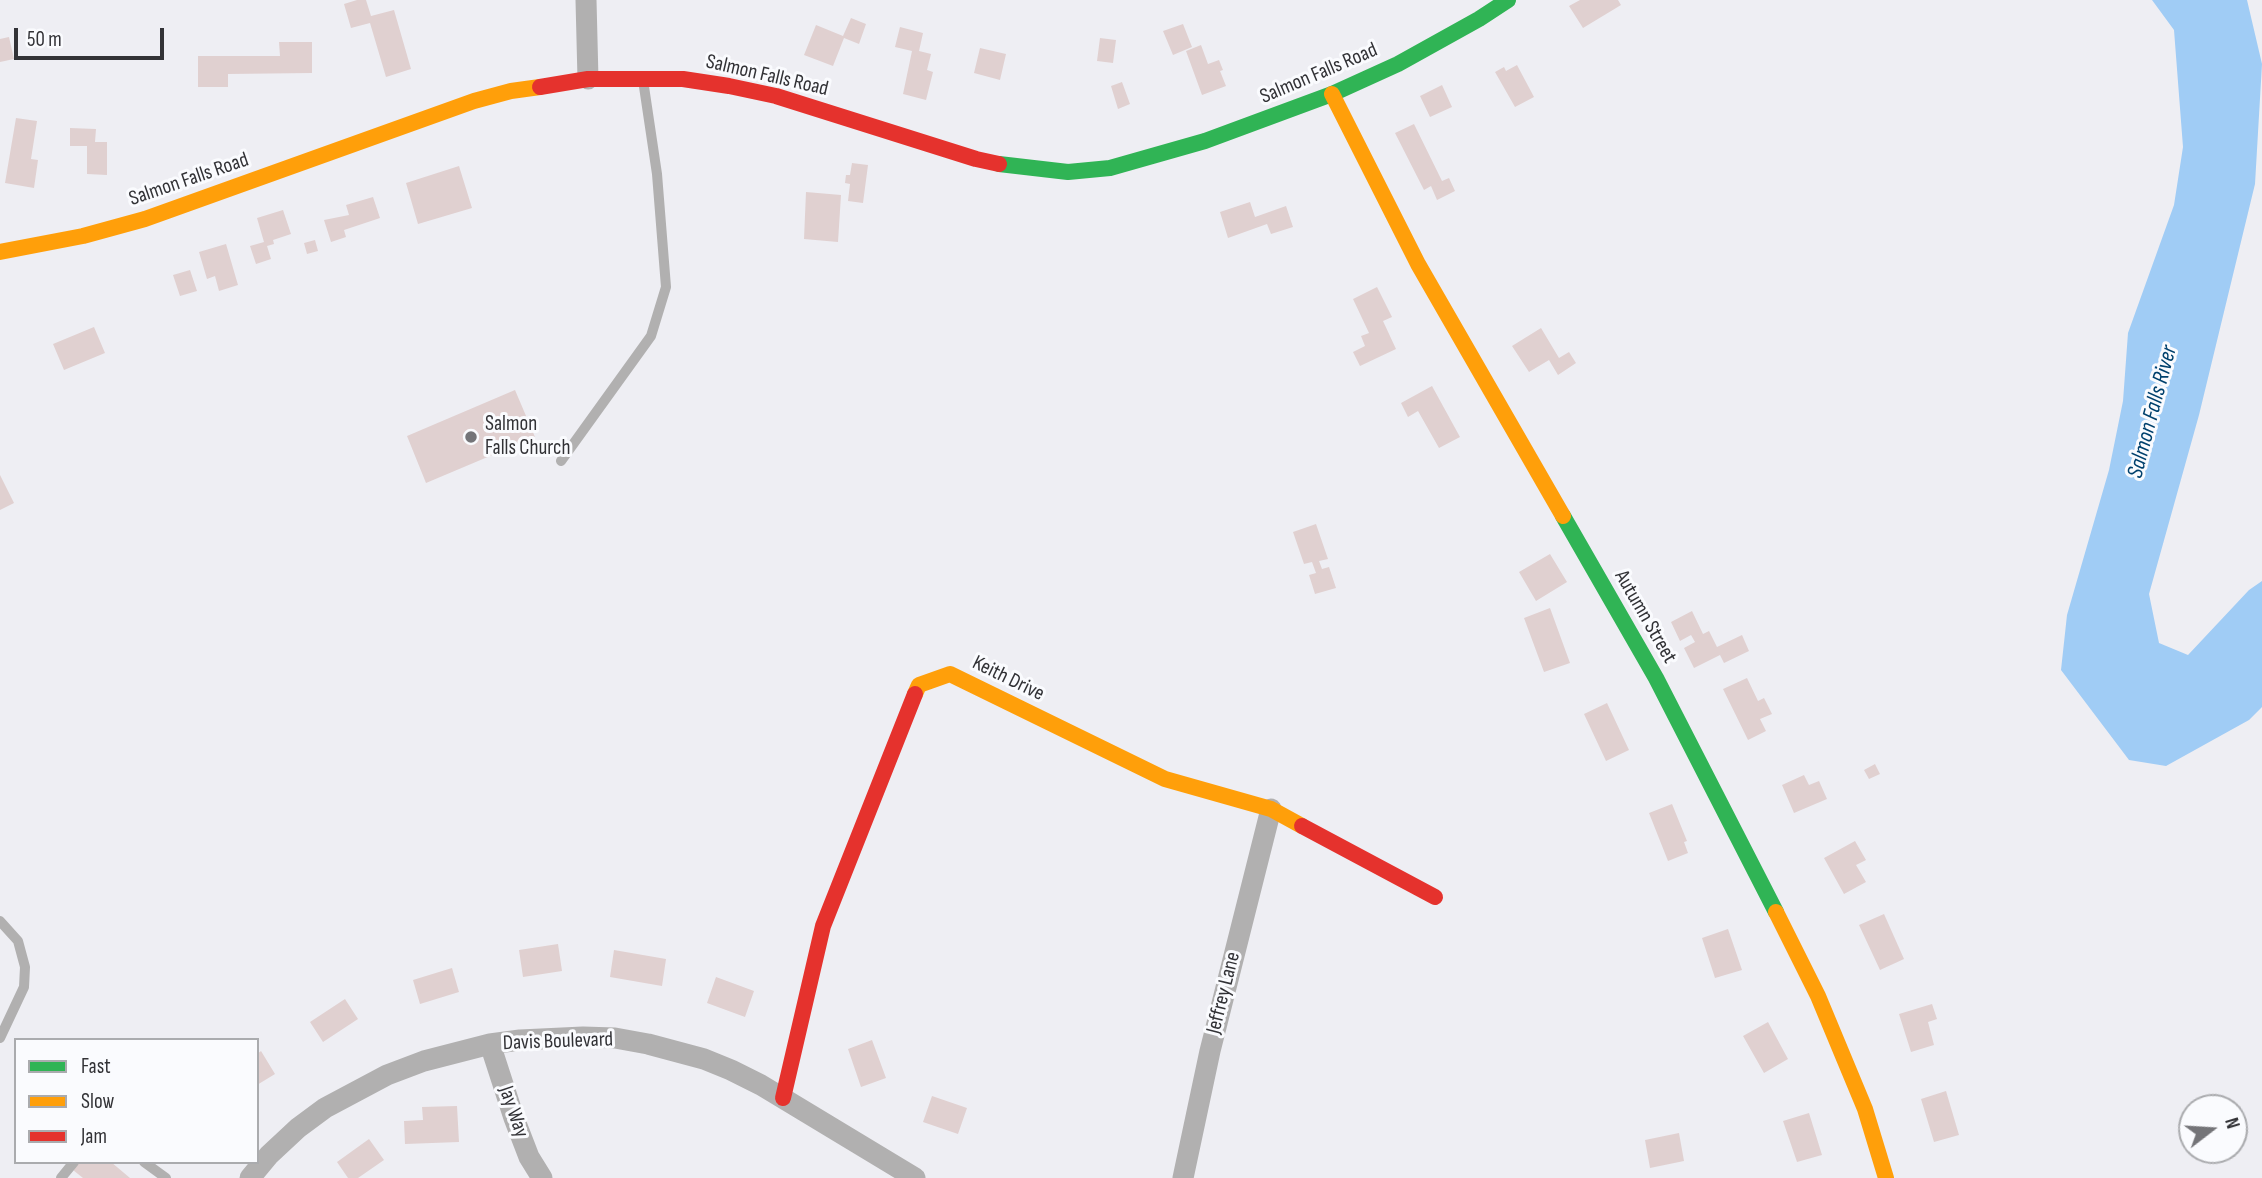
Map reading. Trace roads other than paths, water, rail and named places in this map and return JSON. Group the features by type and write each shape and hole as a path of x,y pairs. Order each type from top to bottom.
{"street":[{"path":"586,0 588,79"},
{"name":"Salmon Falls Road","path":"0,252 83,236 145,219 474,101 511,91 588,79 683,79 776,96 976,159 1021,168 1068,172 1110,168 1205,141 1332,94 1398,64 1508,0"},
{"name":"Autumn Street","path":"1332,94 1418,264 1656,678 1735,830 1818,996 1865,1109 1886,1178"},
{"name":"Keith Drive","path":"783,1098 823,926 919,685 950,674 1165,779 1271,808 1436,897"},
{"name":"Jeffrey Lane","path":"1183,1178 1210,1051 1271,808"},
{"name":"Davis Boulevard","path":"250,1178 269,1155 325,1108 354,1091 424,1061 490,1044 583,1037 615,1038 648,1044 704,1059 761,1085 915,1178"},
{"name":"Jay Way","path":"490,1044 529,1157 542,1178"}],"lane":[{"path":"561,460 651,336 666,287 657,174 642,78"},
{"path":"0,921 18,941 25,967 24,988 0,1038"},
{"path":"61,1178 72,1164"},
{"path":"147,1164 166,1178"}],"water":[{"name":"Salmon Falls River","path":"2152,0 2247,0 2262,64 2255,184 2199,415 2149,594 2159,643 2188,655 2249,590 2262,581 2262,707 2249,720 2166,766 2129,760 2061,670 2067,615 2109,470 2123,401 2128,333 2174,205 2183,147 2174,30"}],"place":[{"name":"Salmon Falls Church","path":"471,437"}]}
